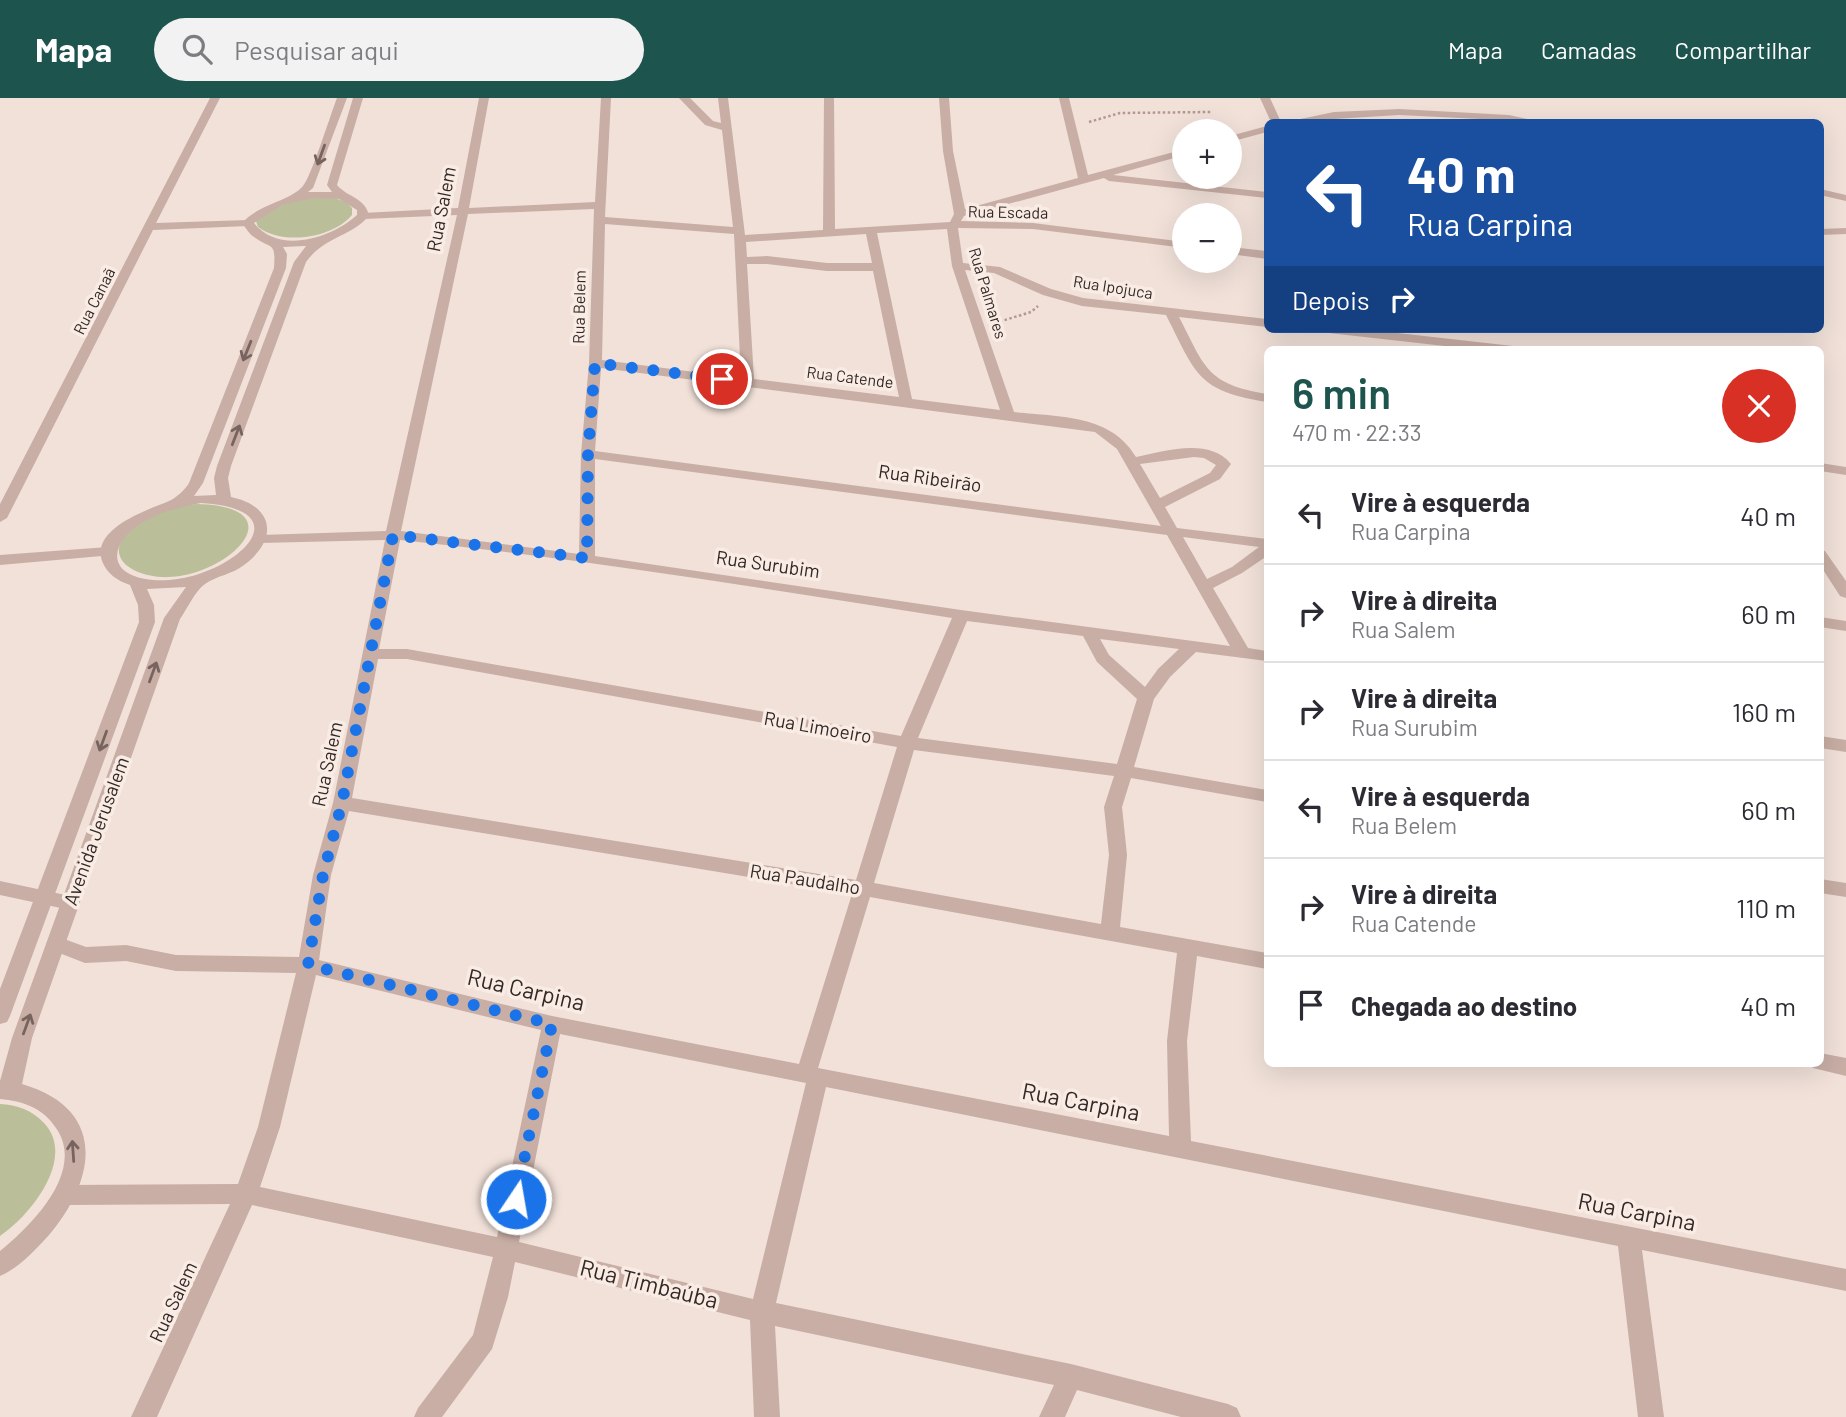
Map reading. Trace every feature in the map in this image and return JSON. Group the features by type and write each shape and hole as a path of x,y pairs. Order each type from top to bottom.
{"street":[{"name":"Rua Canaã","path":"0,517 215,98"},
{"path":"150,227 248,223 262,209 308,188 342,98"},
{"path":"340,196 332,186 358,98"},
{"name":"Rua Salem","path":"144,1417 246,1194 269,1127 308,965 323,875 342,803 393,535 463,212 484,98"},
{"name":"Rua Belem","path":"587,558 588,454 595,363 606,98"},
{"path":"684,98 709,123 726,128"},
{"path":"723,98 739,235 748,383"},
{"path":"829,98 829,234"},
{"path":"944,98 948,151 960,214 1172,156"},
{"path":"1064,98 1084,181"},
{"path":"1265,98 1275,119"},
{"path":"1381,98 1393,118"},
{"path":"1305,119 1323,115 1454,119"},
{"path":"1242,136 1264,130"},
{"path":"1099,177 1264,195"},
{"path":"1824,193 1846,198"},
{"path":"284,200 313,195 340,196 357,203 363,216"},
{"path":"224,500 221,478 300,262 312,246 350,228 363,216 600,205"},
{"name":"Rua Palmares","path":"960,214 952,227 958,266 1008,415"},
{"name":"Rua Escada","path":"599,220 632,221 739,235 829,234 982,223 1033,226 1172,242"},
{"path":"248,223 256,236 275,242 323,239"},
{"path":"871,230 906,401"},
{"path":"1824,232 1846,231"},
{"path":"177,503 192,490 196,482 280,268 281,254 275,242"},
{"path":"1242,252 1264,255"},
{"path":"741,261 767,260 827,267 878,267"},
{"name":"Rua Ipojuca","path":"958,266 996,271 1052,293 1112,307 1264,323"},
{"path":"264,309 282,308"},
{"path":"1171,313 1204,373 1212,382 1232,391 1264,397"},
{"path":"1364,333 1478,346"},
{"name":"Rua Catende","path":"595,363 906,401 1100,429 1123,447 1131,462"},
{"path":"223,411 246,409"},
{"path":"1156,506 1215,475 1224,464 1222,460 1203,452 1131,462 1170,531 1242,652"},
{"name":"Rua Ribeirão","path":"588,454 1170,531 1264,547"},
{"path":"1824,468 1846,471"},
{"path":"201,499 224,500 243,505 256,513 262,525 260,539 239,563 200,580 173,585 138,585 117,574 108,560 108,552 115,537 130,523 152,511 201,499"},
{"name":"Rua Surubim","path":"260,539 393,535 587,558 961,615 1264,656"},
{"path":"1203,587 1237,570 1264,549"},
{"path":"0,560 108,552"},
{"path":"1824,560 1846,593"},
{"name":"Avenida Jerusalem","path":"0,1265 23,1248 47,1223 65,1195 76,1156 69,1124 46,1101 5,1090 172,618 200,580"},
{"name":"Avenida Jerusalem","path":"0,1016 147,622 146,605 138,585"},
{"path":"767,1417 762,1312 812,1075 861,888 907,743 961,615"},
{"path":"1824,623 1846,626"},
{"path":"1088,631 1103,658 1146,698"},
{"path":"1110,934 1118,855 1113,807 1146,698 1164,673 1194,645"},
{"name":"Rua Limoeiro","path":"370,654 407,654 907,743 1124,771 1264,795"},
{"path":"117,704 142,702"},
{"path":"1824,743 1846,746"},
{"name":"Rua Paudalho","path":"342,803 861,888 1264,960"},
{"path":"1824,887 1846,890"},
{"path":"0,888 70,903"},
{"name":"Rua Carpina","path":"56,944 85,955 126,953 176,962 308,965 552,1024 1846,1280"},
{"path":"1180,1149 1177,1041 1188,947"},
{"path":"427,1417 483,1341 552,1024"},
{"path":"1824,1063 1846,1067"},
{"name":"Rua Timbaúba","path":"65,1195 246,1194 505,1249 762,1312 1071,1376 1202,1414 1228,1417"},
{"path":"1629,1238 1651,1417"},
{"path":"1052,1417 1071,1376"}],"path":[{"path":"1071,127 1121,113 1211,112"},
{"path":"979,327 1031,312 1052,293"}],"green space":[{"path":"312,196 344,201 352,208 352,215 333,229 307,237 281,236 258,227 256,221 269,208"},
{"path":"196,504 228,508 244,517 248,529 242,543 228,556 208,568 185,575 160,577 137,571 122,560 119,553 120,544 136,525 164,511"},
{"path":"0,1104 24,1109 39,1118 53,1137 55,1153 46,1185 36,1201 0,1236"}],"route":[{"path":"516,1199 552,1024 308,965 323,875 342,803 393,535 587,558 588,454 595,363 722,379"}]}
